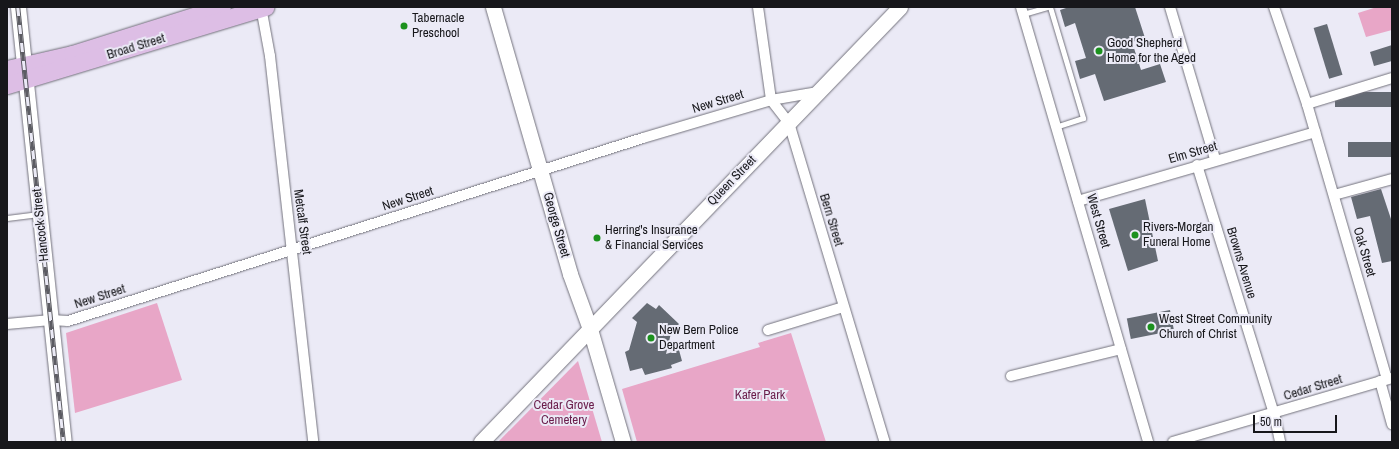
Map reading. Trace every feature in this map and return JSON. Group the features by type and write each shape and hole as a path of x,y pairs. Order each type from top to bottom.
{"main road":[{"name":"Broad Street","path":"7,69 31,75 66,63 87,49 222,7"},
{"name":"Broad Street","path":"7,86 25,74 262,7"},
{"path":"7,75 19,72 25,74"}],"street":[{"name":"Hancock Street","path":"18,7 64,442"},
{"name":"Metcalf Street","path":"262,7 270,56 293,250 313,442"},
{"name":"George Street","path":"493,7 570,274 590,329 623,442"},
{"path":"758,7 771,100"},
{"name":"Queen Street","path":"481,442 900,7"},
{"path":"1170,7 1215,159"},
{"name":"Oak Street","path":"1274,7 1307,104 1387,379 1392,424"},
{"name":"West Street","path":"1022,10 1148,442"},
{"path":"1307,104 1392,78"},
{"name":"New Street","path":"7,324 51,320 68,321 541,171 771,100 818,92"},
{"name":"Bern Street","path":"771,100 789,123 842,308 885,442"},
{"name":"Elm Street","path":"1078,200 1215,159 1315,132"},
{"name":"Browns Avenue","path":"1197,165 1274,413 1280,442"},
{"path":"1334,195 1392,180"},
{"path":"768,330 842,308"},
{"path":"1011,376 1121,350"},
{"name":"Cedar Street","path":"1173,442 1387,379"}],"lane":[{"path":"1022,10 1047,7"},
{"path":"1050,7 1083,118 1056,127"},
{"path":"7,218 40,214"}],"green space":[{"path":"1377,7 1392,7 1392,30 1366,37 1358,13"},
{"path":"157,303 182,380 75,413 66,333"},
{"name":"Kafer Park","path":"791,333 826,442 637,442 622,389 760,347 758,343"},
{"name":"Cedar Grove Cemetery","path":"578,361 602,442 498,442"}],"building":[{"name":"Good Shepherd Home for the Aged","path":"1069,7 1135,7 1145,38 1132,42 1141,70 1160,64 1166,82 1104,101 1095,74 1080,79 1075,61 1086,58 1075,23 1065,27 1060,10"},
{"path":"1327,24 1342,75 1329,79 1314,28"},
{"path":"1392,45 1392,61 1374,66 1370,52"},
{"path":"1335,92 1392,92 1392,107 1335,107"},
{"path":"1348,142 1392,142 1392,157 1348,157"},
{"path":"1381,189 1392,222 1392,261 1382,263 1370,216 1357,219 1351,197"},
{"name":"Rivers-Morgan Funeral Home","path":"1145,199 1158,261 1128,271 1109,209"},
{"name":"New Bern Police Department","path":"647,303 656,309 659,305 679,324 671,333 666,354 679,350 682,361 671,365 672,368 645,375 642,368 630,371 625,352 629,350 637,322 632,318"},
{"name":"West Street Community Church of Christ","path":"1170,310 1174,331 1131,339 1127,318"}],"railway":[{"path":"18,7 64,442"}],"place":[{"name":"Tabernacle Preschool","path":"404,26"},
{"name":"Good Shepherd Home for the Aged","path":"1099,51"},
{"name":"Rivers-Morgan Funeral Home","path":"1135,235"},
{"name":"Herring's Insurance & Financial Services","path":"597,238"},
{"name":"West Street Community Church of Christ","path":"1151,327"},
{"name":"New Bern Police Department","path":"651,338"}]}
